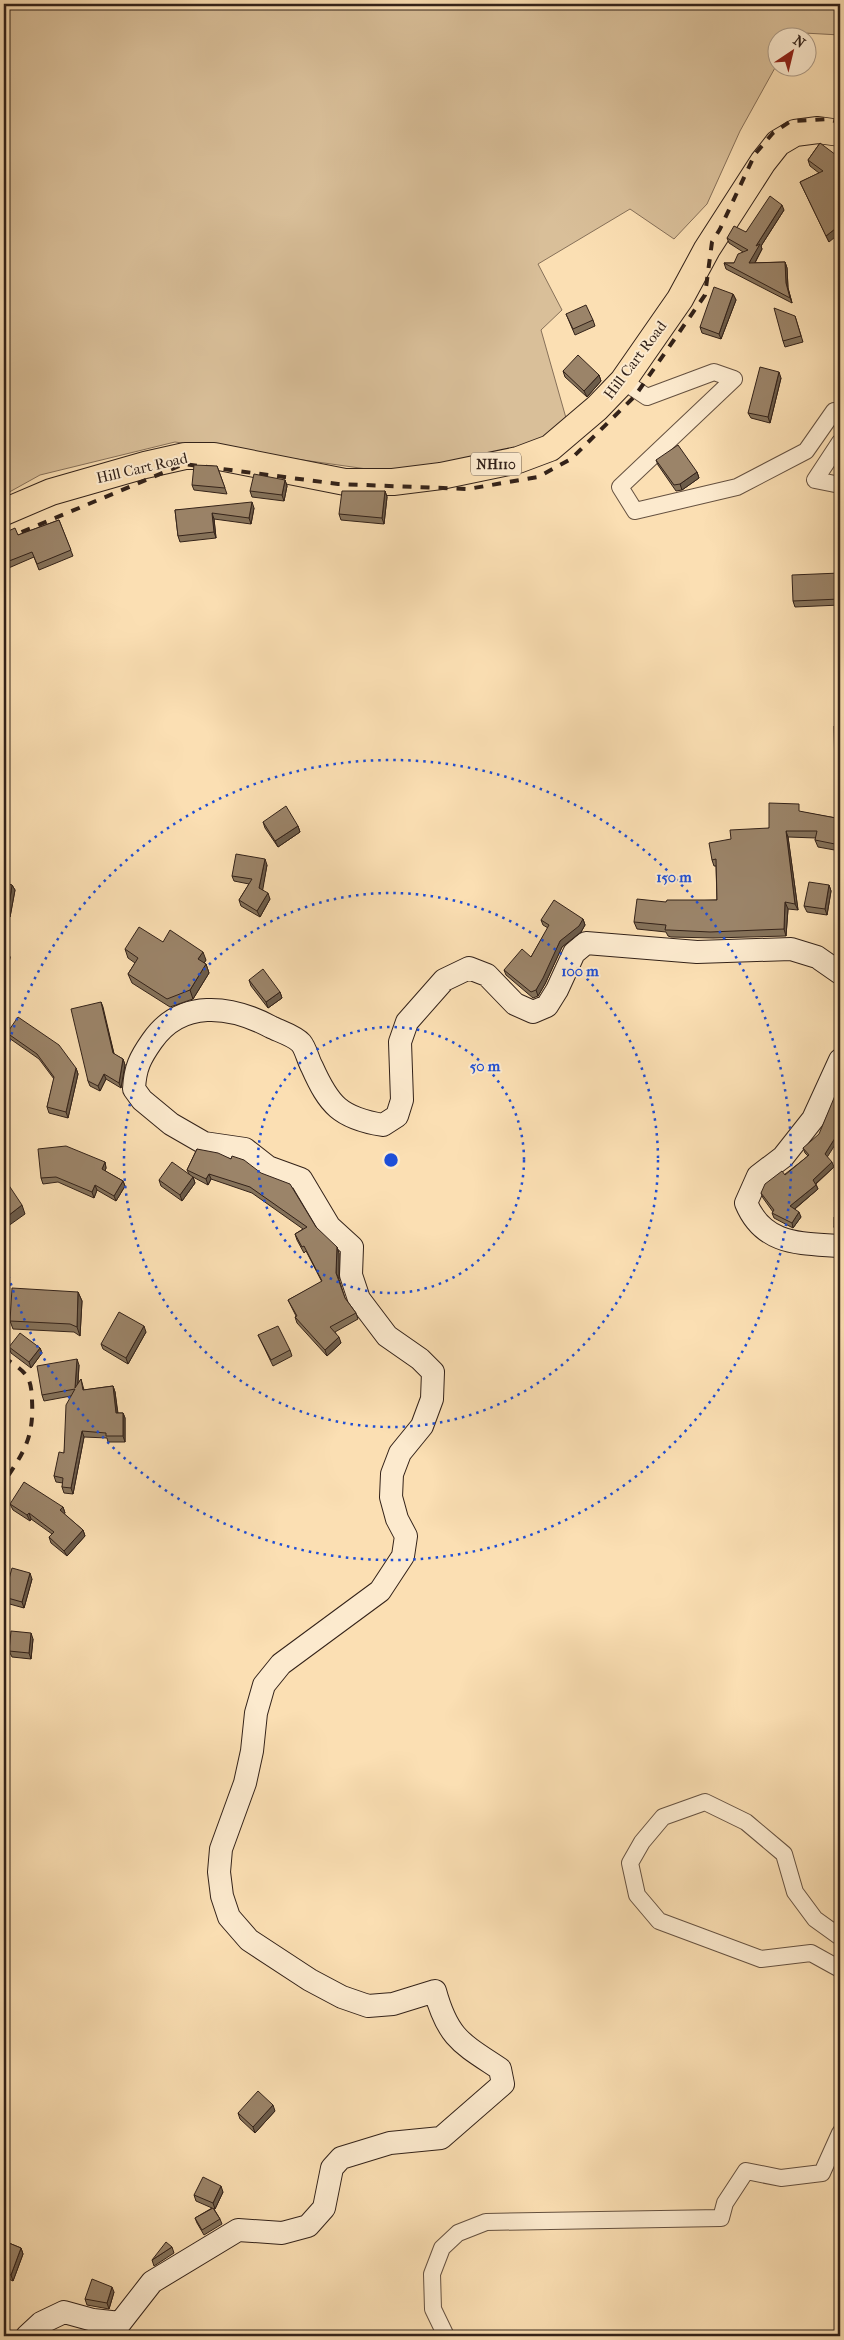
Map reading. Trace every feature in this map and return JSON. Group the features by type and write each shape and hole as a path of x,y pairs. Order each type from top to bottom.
{"highway":[{"name":"Hill Cart Road","path":"4,512 52,492 145,465 185,456 214,456 345,482 393,482 441,476 518,460 550,448 597,408 623,381 680,299 707,248 763,162 778,143 795,133 818,130 840,133"}],"main road":[{"path":"27,2336 42,2323 64,2312 93,2320 120,2323 152,2282 238,2230 282,2232 308,2226 324,2208 332,2168 341,2158 390,2143 441,2138 503,2084 500,2069 456,2038 442,2017 435,1991 393,2004 368,2006 342,1997 310,1980 249,1940 229,1917 222,1896 219,1872 221,1849 245,1784 252,1751 256,1713 264,1685 281,1664 380,1591 403,1556 406,1536 397,1519 391,1497 392,1474 400,1453 422,1426 432,1399 433,1372 387,1336 359,1299 351,1275 352,1247 329,1226 301,1179 268,1167 245,1149 204,1142 171,1124 142,1100 134,1089 135,1068 162,1027 184,1012 222,1010 256,1019 300,1042 324,1094 340,1112 383,1125 397,1116 402,1100 400,1042 407,1022 444,980 469,968 487,975 515,1004 532,1012 547,1006 558,990 574,954 586,943 697,952 791,948 817,956 840,973"},
{"path":"840,1060 813,1119 783,1158 758,1176 746,1203 753,1219 771,1234 792,1243 840,1246"}],"street":[{"path":"623,381 647,397 714,372 734,379 620,487 635,511 737,487 806,451 834,411 840,414"},
{"path":"840,442 815,480 840,485"},
{"path":"840,1937 815,1919 795,1892 784,1854 746,1822 705,1802 663,1817 642,1842 630,1863 637,1895 659,1921 760,1959 812,1954 840,1969"},
{"path":"446,2336 433,2309 432,2274 442,2248 458,2233 486,2222 722,2218 725,2204 746,2172 781,2178 822,2173 840,2133"}],"shaded area":[{"path":"4,4 840,4 840,35 816,34 816,28 766,28 766,78 769,78 740,131 707,204 674,239 630,209 538,264 562,310 541,330 566,418 541,439 519,448 445,469 381,471 175,442 40,475 4,495"}],"building":[{"path":"820,143 840,158 840,225 826,236 800,182 823,171 808,160"},
{"path":"770,196 782,205 756,246 760,244 749,263 785,262 786,283 790,298 724,263 734,263 738,254 748,250 727,238 734,226 746,232"},
{"path":"714,287 733,294 719,334 700,327"},
{"path":"586,305 593,320 573,329 566,314"},
{"path":"774,308 795,316 801,336 783,341"},
{"path":"578,355 599,375 584,391 563,371"},
{"path":"760,367 779,372 768,417 748,413"},
{"path":"678,445 697,472 680,484 674,485 656,460"},
{"path":"194,465 217,466 225,488 192,485"},
{"path":"254,474 285,480 282,495 250,491"},
{"path":"342,491 385,491 382,518 339,514"},
{"path":"252,502 249,518 212,513 214,532 178,536 175,510"},
{"path":"59,520 71,550 37,564 32,552 4,563 4,533 15,528 18,535"},
{"path":"840,573 840,599 793,601 792,575"},
{"path":"834,726 840,726 840,845 815,840 817,831 786,831 795,904 785,902 784,929 710,932 665,930 666,925 634,922 637,899 666,902 667,900 717,900 716,859 712,860 709,843 731,839 730,830 769,828 769,803 799,804 799,811 836,818"},
{"path":"286,806 298,826 275,841 263,822"},
{"path":"236,854 265,859 259,888 268,893 257,911 239,900 252,879 232,876"},
{"path":"809,882 829,885 825,909 804,906"},
{"path":"4,883 12,885 8,912 4,911"},
{"path":"554,900 583,919 579,926 560,941 543,978 536,990 531,992 504,970 522,949 531,957 549,925 541,920"},
{"path":"139,927 163,942 170,930 203,952 198,959 206,964 190,990 167,999 128,974 138,958 125,949"},
{"path":"4,950 8,951 5,970 4,970"},
{"path":"263,969 280,992 266,1002 249,980"},
{"path":"101,1002 113,1053 123,1059 119,1083 104,1074 98,1086 88,1081 71,1009"},
{"path":"18,1017 59,1045 76,1068 66,1112 47,1107 54,1077 37,1054 7,1033"},
{"path":"839,1086 840,1130 825,1154 832,1162 813,1180 816,1185 790,1206 799,1212 792,1223 772,1213 774,1210 761,1193 765,1184 782,1171 785,1175 809,1155 803,1148 819,1134"},
{"path":"66,1146 105,1162 102,1169 123,1181 114,1196 95,1185 92,1192 56,1177 41,1178 38,1149"},
{"path":"197,1149 218,1153 231,1159 232,1156 244,1160 261,1173 290,1184 316,1227 337,1247 336,1273 345,1298 356,1313 330,1327 339,1337 325,1350 295,1317 297,1316 288,1300 322,1281 304,1246 302,1247 295,1234 307,1227 250,1187 209,1174 206,1179 187,1170"},
{"path":"172,1162 193,1177 180,1195 159,1180"},
{"path":"4,1178 22,1205 4,1219"},
{"path":"834,1217 840,1217 840,1228 834,1227"},
{"path":"12,1288 78,1292 77,1327 70,1324 10,1321"},
{"path":"119,1312 144,1326 126,1358 101,1344"},
{"path":"278,1326 290,1350 271,1360 258,1335"},
{"path":"20,1333 40,1348 29,1362 9,1347"},
{"path":"77,1359 75,1388 81,1379 83,1390 113,1386 116,1413 123,1413 123,1436 106,1436 106,1433 82,1431 71,1488 62,1487 63,1478 54,1476 59,1452 64,1453 66,1405 75,1389 42,1395 37,1366"},
{"path":"24,1482 63,1507 60,1510 83,1530 64,1551 49,1537 54,1532 29,1513 27,1515 10,1504"},
{"path":"12,1568 30,1573 22,1602 4,1597"},
{"path":"11,1631 31,1633 29,1653 9,1651"},
{"path":"258,2091 273,2105 253,2127 238,2113"},
{"path":"203,2177 221,2186 213,2203 194,2195"},
{"path":"213,2208 220,2219 202,2230 195,2218"},
{"path":"4,2241 21,2248 11,2275 4,2272"},
{"path":"166,2242 172,2247 152,2260"},
{"path":"92,2279 112,2287 107,2303 85,2299"}],"railway":[{"path":"4,535 17,534 184,464 338,484 468,489 538,477 571,459 635,396 705,295 712,242 755,154 773,133 791,121 827,119 840,122"},
{"path":"4,1357 23,1371 28,1379 31,1391 32,1413 26,1444 4,1482"}]}
